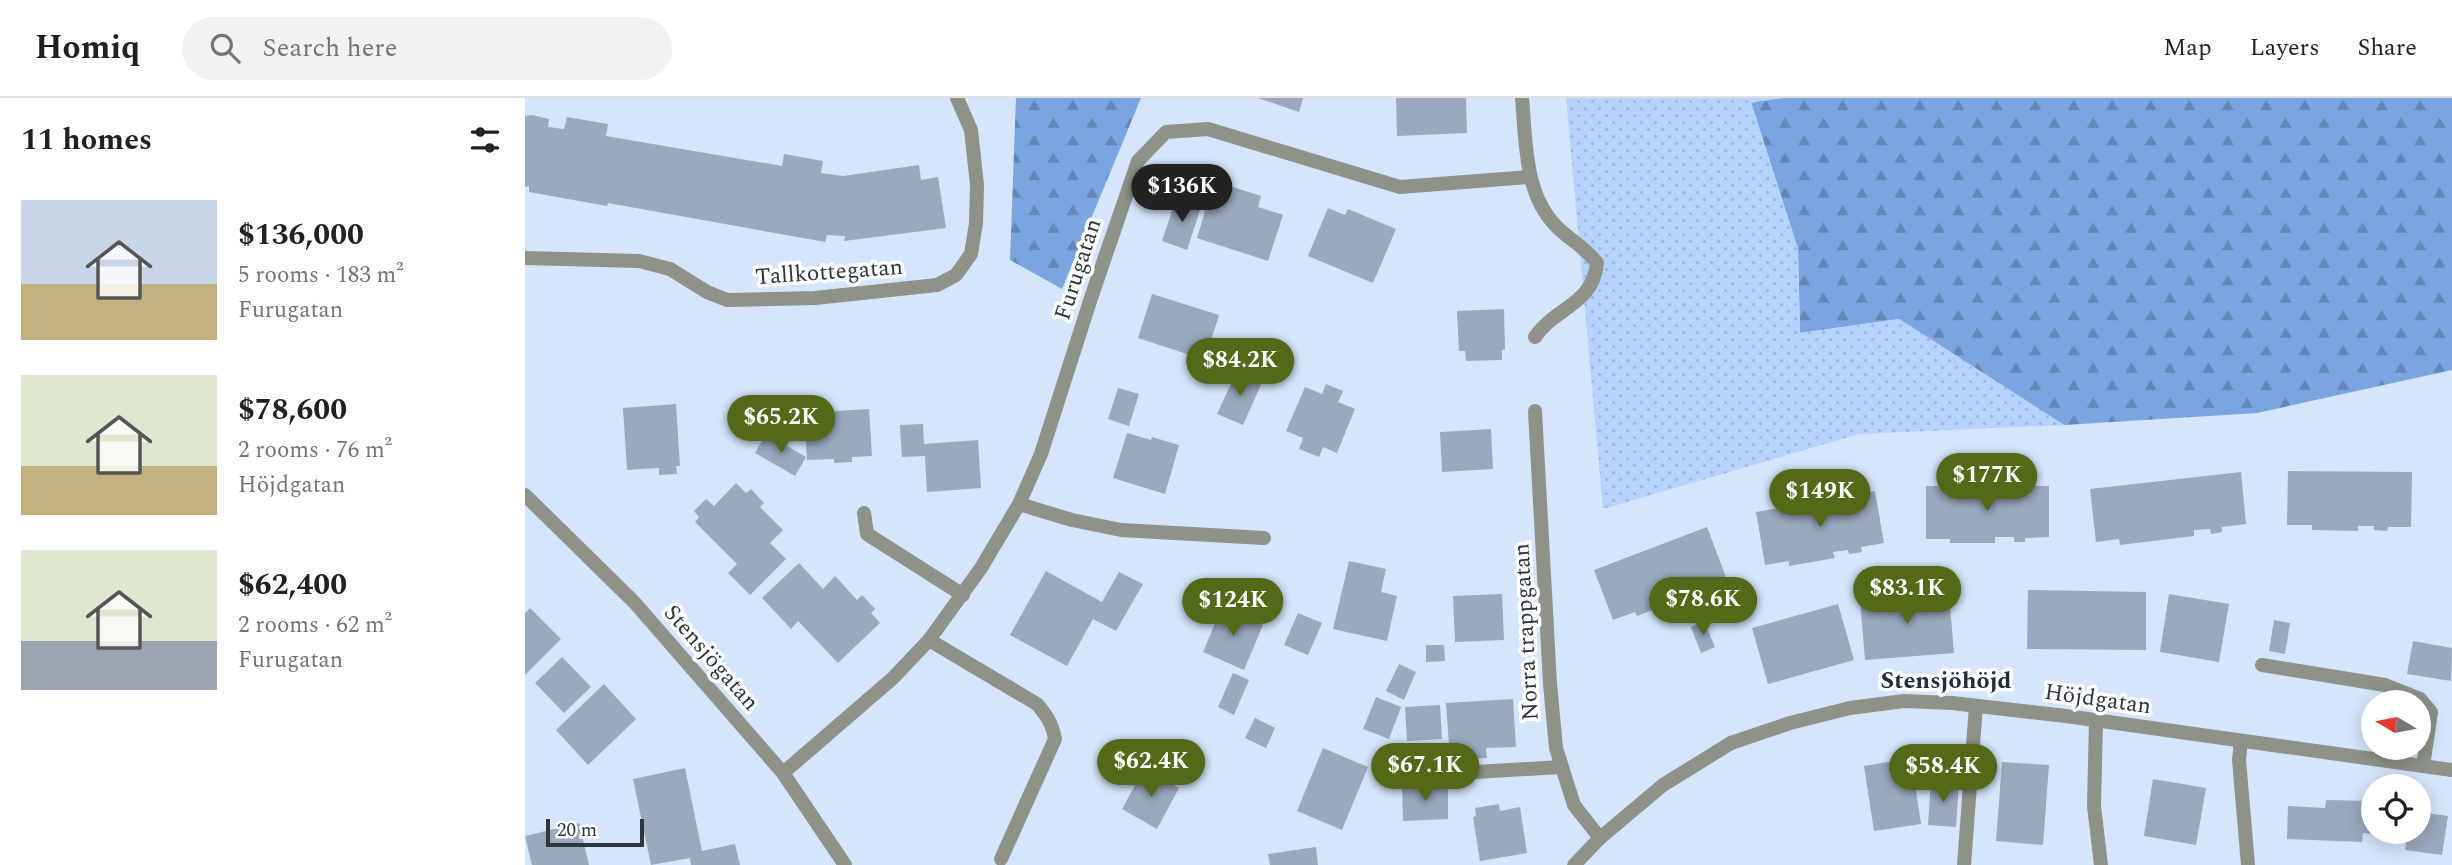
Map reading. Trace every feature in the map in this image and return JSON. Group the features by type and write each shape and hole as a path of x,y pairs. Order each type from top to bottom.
{"street":[{"name":"Tallkottegatan","path":"525,258 639,261 670,269 706,292 727,300 815,298 937,285 956,275 971,254 976,223 978,185 971,130 957,98"},
{"path":"1523,98 1530,177 1542,209 1557,228 1586,249 1597,263 1595,277 1587,292 1571,307 1554,316 1535,337"},
{"name":"Furugatan","path":"783,773 893,678 929,640 963,595 1019,504 1041,454 1138,161 1166,132 1208,130 1400,187 1530,177"},
{"name":"Norra trappgatan","path":"1535,411 1556,748 1574,805 1600,838"},
{"name":"Stensjögatan","path":"525,495 633,602 783,773 845,865"},
{"path":"1019,504 1072,520 1121,530 1264,538"},
{"path":"864,513 867,534 963,595"},
{"path":"929,640 1037,704 1052,726 1055,738 1001,859"},
{"path":"2262,665 2385,685 2420,699 2431,712 2423,766"},
{"name":"Höjdgatan","path":"1574,865 1600,838 1663,785 1731,743 1790,723 1850,708 1904,701 1976,706 2096,721 2452,770"},
{"path":"1964,865 1976,706"},
{"path":"2096,721 2094,806 2101,865"},
{"path":"2241,741 2239,760 2248,865"},
{"path":"1408,776 1561,767"}],"green space":[{"path":"1016,98 1141,98 1062,289 1010,260"},
{"path":"1782,98 2452,98 2452,370 2257,413 2064,425 1899,319 1800,333 1798,249 1751,102"}],"shaded area":[{"path":"1566,98 1782,98 1751,103 1798,249 1800,333 1899,319 2064,425 1859,434 1603,509"}],"building":[{"path":"1258,98 1303,98 1299,112"},
{"path":"1396,98 1466,98 1467,133 1397,136"},
{"path":"525,116 549,119 548,127 564,129 567,117 608,124 606,136 782,166 784,154 823,161 821,173 843,176 919,165 921,180 938,177 946,228 844,241 845,236 827,235 825,242 608,203 607,206 529,192 529,186 525,187"},
{"path":"1214,181 1261,196 1258,207 1283,215 1268,261 1197,238"},
{"path":"1176,199 1201,207 1187,250 1162,241"},
{"path":"1328,208 1345,215 1348,209 1396,229 1373,283 1308,256"},
{"path":"1152,294 1219,315 1205,360 1138,338"},
{"path":"1504,309 1505,350 1502,350 1502,360 1466,361 1465,351 1459,351 1457,311"},
{"path":"1246,372 1263,380 1243,425 1217,414 1236,373 1244,377"},
{"path":"1326,384 1343,391 1338,402 1355,409 1337,453 1323,447 1319,457 1299,449 1303,438 1286,431 1305,387 1322,394"},
{"path":"1118,388 1139,394 1129,426 1108,419"},
{"path":"676,404 680,466 676,466 677,474 659,475 659,468 627,470 623,408"},
{"path":"869,409 872,456 852,457 852,462 834,463 834,459 807,460 804,413"},
{"path":"923,424 924,444 978,440 981,488 927,492 925,456 902,457 900,425"},
{"path":"1491,429 1493,469 1442,472 1440,432"},
{"path":"1127,433 1179,445 1165,494 1113,478"},
{"path":"766,434 806,457 795,476 755,453"},
{"path":"2288,471 2412,472 2411,527 2388,527 2387,531 2374,530 2374,526 2358,526 2358,531 2312,530 2312,525 2287,525"},
{"path":"2241,472 2246,524 2222,527 2222,532 2211,534 2210,529 2194,530 2194,536 2120,545 2119,539 2096,542 2090,489"},
{"path":"736,483 746,493 751,489 764,503 760,507 783,530 770,543 786,559 750,595 728,573 737,564 695,522 699,517 694,511 706,499 714,506"},
{"path":"1926,486 2049,486 2049,537 2025,538 2025,542 2014,542 2014,537 1995,537 1995,543 1950,543 1950,539 1926,539"},
{"path":"1875,491 1884,543 1861,547 1862,552 1833,552 1835,558 1789,566 1789,561 1765,565 1756,512"},
{"path":"1707,527 1726,577 1704,586 1706,590 1694,595 1692,591 1678,596 1679,600 1637,616 1635,612 1613,620 1594,570"},
{"path":"1349,561 1386,569 1381,592 1397,596 1387,641 1333,629"},
{"path":"799,563 823,589 835,576 857,600 862,595 875,609 871,613 880,623 838,663 798,621 791,629 762,598"},
{"path":"1046,571 1102,602 1119,572 1143,584 1116,631 1093,619 1067,666 1010,635"},
{"path":"2028,590 2146,592 2146,650 2027,649"},
{"path":"1949,593 1954,653 1865,660 1860,600"},
{"path":"1502,594 1504,640 1455,642 1453,596"},
{"path":"2169,594 2229,604 2219,662 2160,652"},
{"path":"1838,604 1854,660 1768,684 1752,628"},
{"path":"1222,607 1263,625 1244,670 1203,652"},
{"path":"530,608 561,639 525,675 525,613"},
{"path":"1298,613 1322,623 1308,655 1284,645"},
{"path":"2274,620 2290,623 2285,654 2269,651"},
{"path":"1704,621 1715,647 1701,653 1691,627"},
{"path":"2413,641 2452,648 2451,681 2407,674"},
{"path":"1426,645 1444,645 1445,661 1426,662"},
{"path":"562,657 591,687 564,713 535,683"},
{"path":"1399,664 1416,672 1404,700 1386,691"},
{"path":"1233,673 1249,680 1234,715 1218,707"},
{"path":"604,684 636,719 588,765 556,730"},
{"path":"1376,697 1401,707 1389,739 1363,729"},
{"path":"1513,699 1516,747 1486,748 1487,758 1450,760 1446,703"},
{"path":"1440,705 1442,739 1407,741 1405,707"},
{"path":"1255,718 1275,728 1266,748 1245,738"},
{"path":"1323,748 1368,767 1342,830 1297,811"},
{"path":"1911,758 1921,824 1874,831 1864,766"},
{"path":"2002,762 2049,765 2043,845 1996,841"},
{"path":"685,768 702,851 735,844 740,865 691,865 690,858 651,865 633,779"},
{"path":"1144,769 1179,788 1157,829 1122,809"},
{"path":"2153,779 2206,788 2196,845 2144,836"},
{"path":"1931,780 1959,782 1956,827 1928,825"},
{"path":"1448,785 1448,819 1403,821 1402,786"},
{"path":"2326,800 2361,801 2361,842 2287,839 2288,806 2325,808"},
{"path":"1499,804 1500,811 1520,807 1527,853 1480,861 1473,817 1476,816 1475,808"},
{"path":"2431,814 2448,816 2442,855 2405,850 2406,844 2431,844"},
{"path":"579,823 589,865 532,865 525,836"},
{"path":"1316,847 1318,865 1270,865 1268,854"}],"district":[{"name":"Stensjöhöjd","path":"1946,680"}]}
